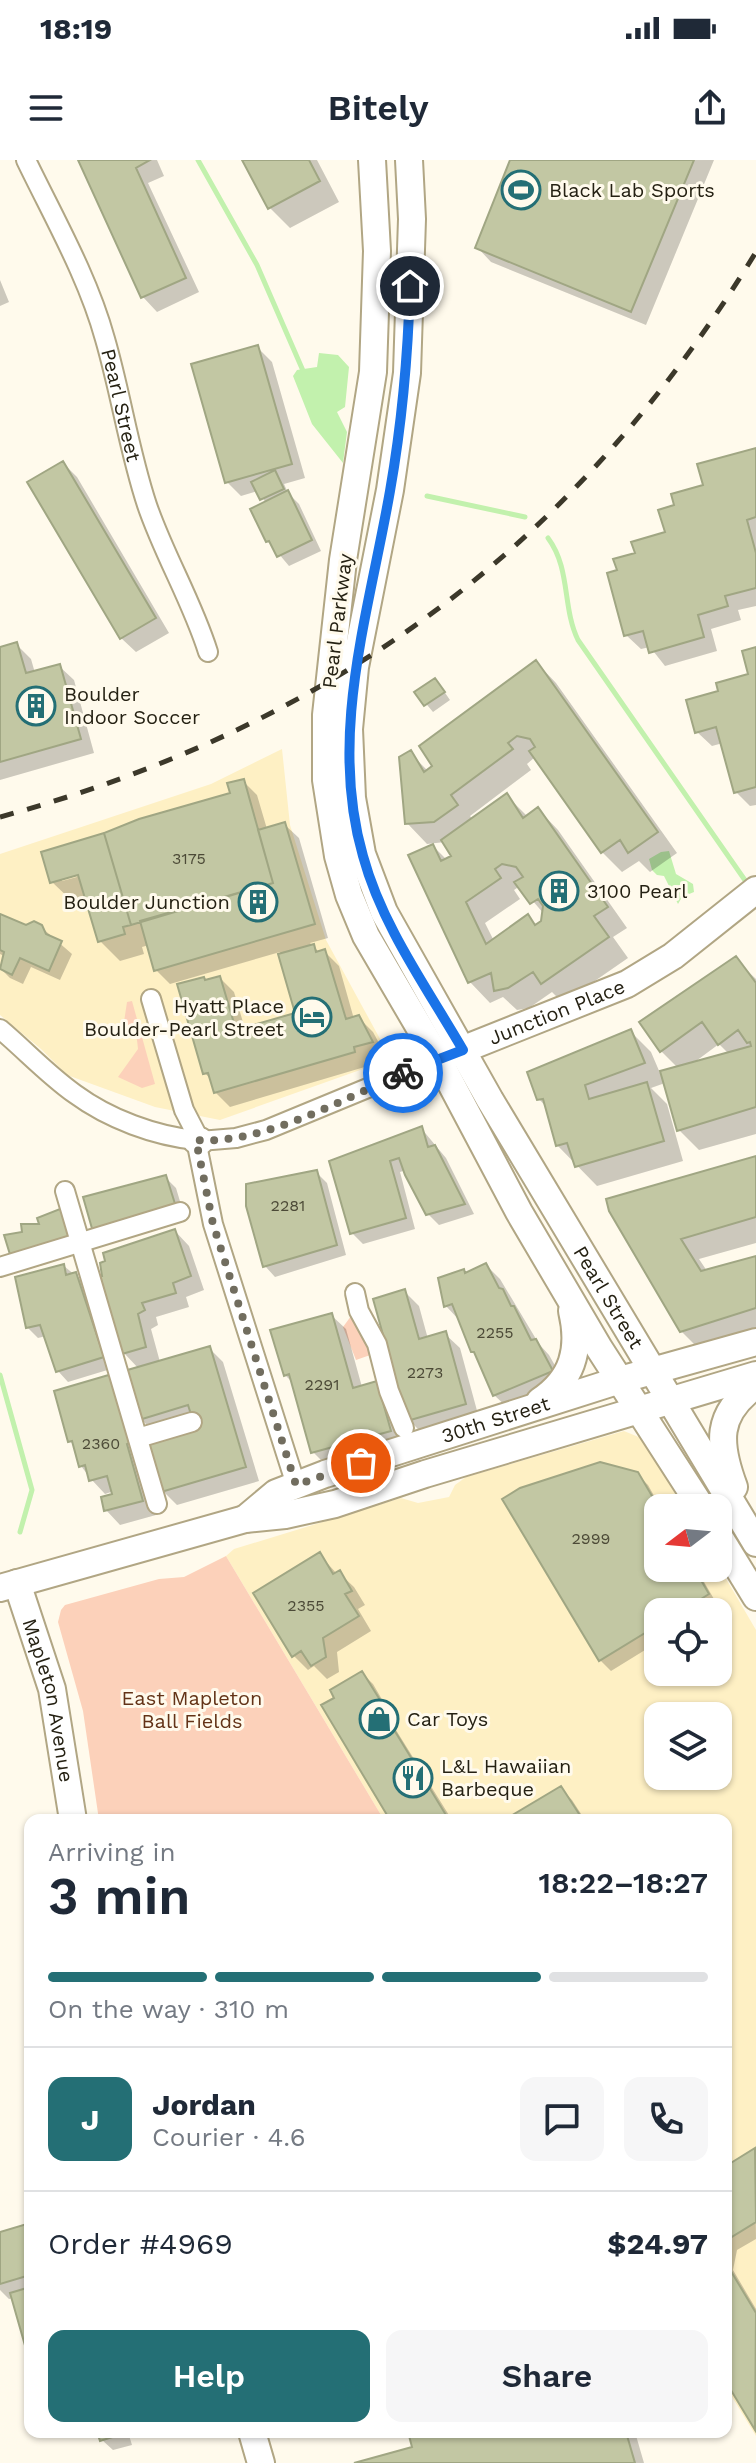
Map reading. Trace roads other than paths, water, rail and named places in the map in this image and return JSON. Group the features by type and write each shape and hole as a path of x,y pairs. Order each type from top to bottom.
{"main road":[{"name":"Pearl Parkway","path":"372,160 377,251 373,372 343,560 326,715 326,780 338,856 356,913 381,964 438,1059"},
{"name":"Pearl Parkway","path":"409,160 412,219 407,373 390,490 355,667 349,763 356,828 374,890 391,926 463,1050"},
{"name":"Junction Place","path":"438,1059 627,984 673,956 747,898"},
{"name":"Pearl Street","path":"463,1050 651,1371 755,1541"},
{"name":"Pearl Street","path":"438,1059 519,1212 693,1494"},
{"path":"526,1410 560,1385 574,1359 576,1332 567,1292"},
{"name":"30th Street","path":"245,1519 276,1493 296,1485 620,1380 756,1342"},
{"name":"30th Street","path":"9,1586 245,1519 285,1515 335,1504 756,1375"},
{"path":"755,1541 726,1468 722,1443 728,1414 739,1399 756,1385"},
{"path":"732,1558 756,1597"},
{"name":"Mapleton Avenue","path":"9,1586 52,1689 72,1814"},
{"path":"254,2438 261,2463"}],"street":[{"name":"Pearl Street","path":"26,160 90,294 105,338 148,507 197,618 208,652"},
{"path":"151,999 184,1110 198,1140 213,1224 296,1485"},
{"name":"Junction Place","path":"0,1029 86,1102 154,1132 198,1140 236,1138 266,1130 438,1059"},
{"path":"65,1191 157,1504"},
{"path":"0,1267 180,1212"},
{"path":"355,1293 359,1311 377,1344 389,1391 404,1428"},
{"path":"138,1438 192,1422"}],"waterway":[{"path":"198,160 257,265 304,373"},
{"path":"427,496 525,517"},
{"path":"548,538 560,562 578,640 749,886"},
{"path":"0,1375 32,1490 20,1532"}],"railway":[{"path":"0,817 120,779 233,732 338,676 435,611 525,536 609,452 685,357 756,252"}],"place":[{"name":"Black Lab Sports","path":"521,190"},
{"name":"Boulder Indoor Soccer","path":"36,706"},
{"name":"3100 Pearl","path":"559,891"},
{"name":"Boulder Junction","path":"258,902"},
{"name":"Hyatt Place Boulder-Pearl Street","path":"312,1017"},
{"name":"Car Toys","path":"379,1719"},
{"name":"L&L Hawaiian Barbeque","path":"413,1778"}],"park label":[{"name":"East Mapleton Ball Fields","path":"192,1710"}]}
